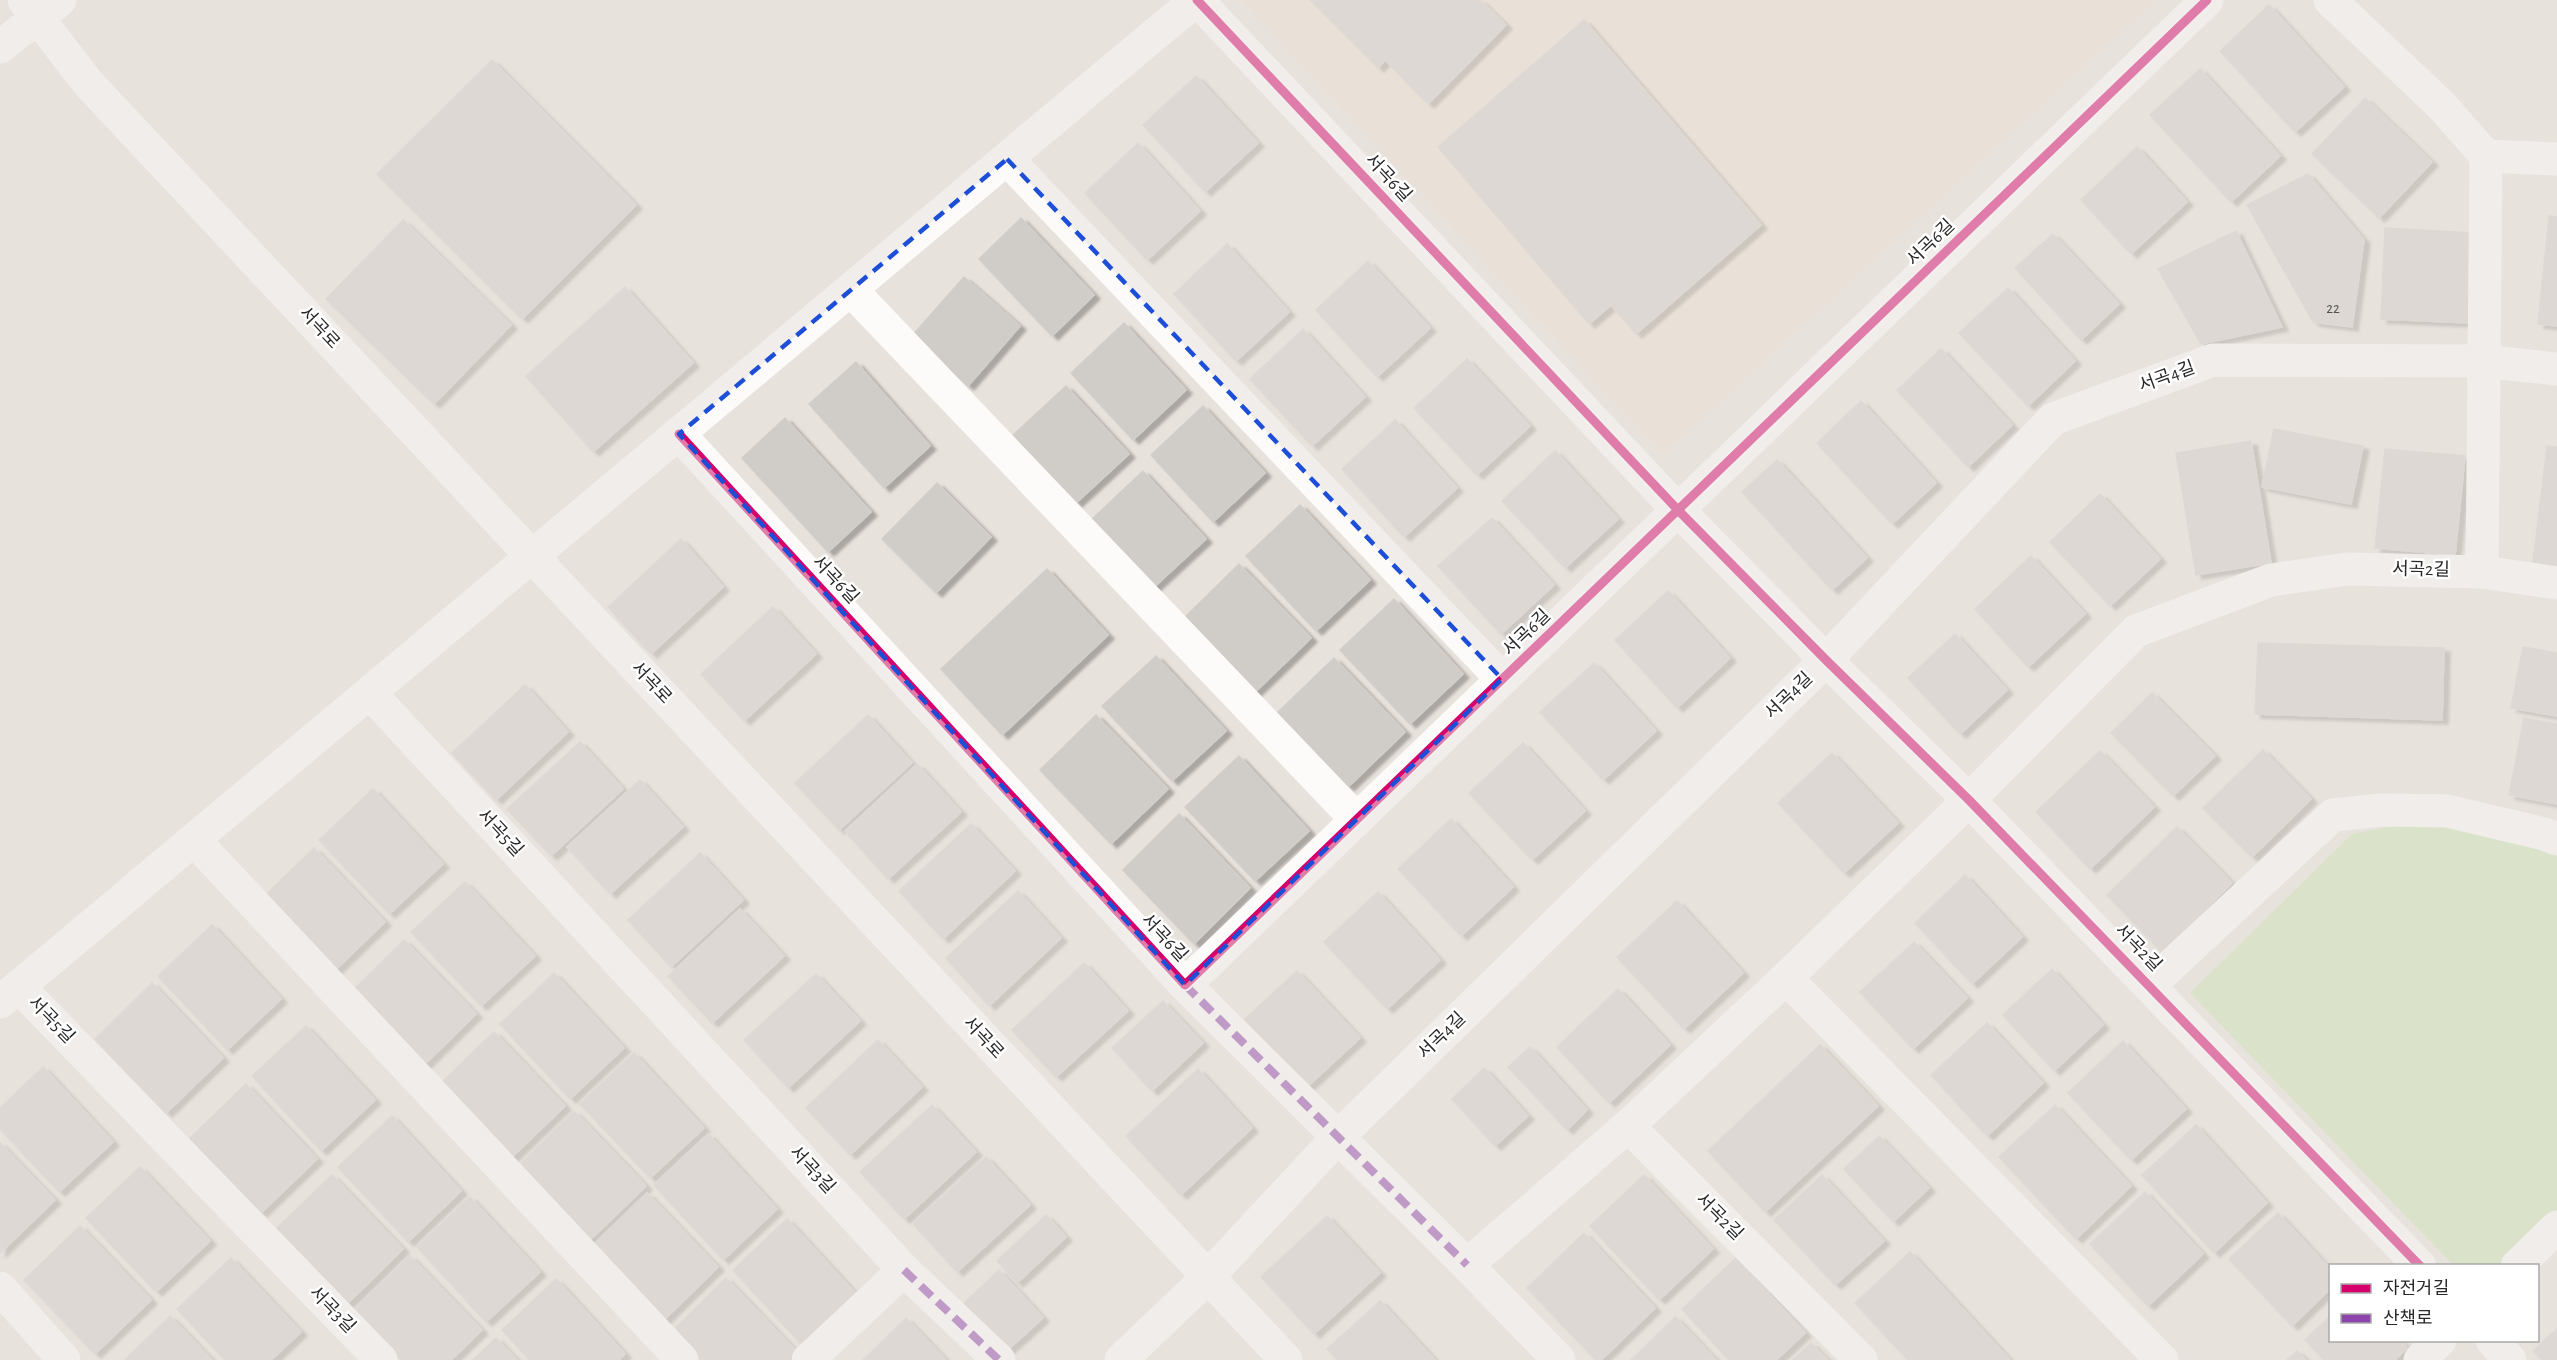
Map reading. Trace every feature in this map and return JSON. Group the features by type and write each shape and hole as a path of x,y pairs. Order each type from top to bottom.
{"street":[{"name":"서곡6길","path":"532,556 1196,0 1678,510 1826,660"},
{"name":"서곡6길","path":"1185,986 2207,0"},
{"path":"2330,0 2442,106 2486,156 2482,572"},
{"path":"0,47 41,6"},
{"name":"서곡로","path":"41,6 88,84 1286,1360"},
{"path":"2486,156 2557,159"},
{"name":"서곡6길","path":"1007,159 1502,679"},
{"path":"851,290 1357,820"},
{"name":"서곡4길","path":"1207,1278 1338,1137 1826,660 2053,419 2213,360 2483,362 2557,369"},
{"name":"서곡6길","path":"679,434 1185,986 1338,1137"},
{"name":"서곡5길","path":"284,1260 10,994 532,556"},
{"name":"서곡2길","path":"1467,1265 1628,1126 1786,978 1969,800 2136,631 2271,580 2347,569 2482,572 2557,583"},
{"name":"서곡2길","path":"1826,660 1969,800 2418,1264"},
{"name":"서곡5길","path":"370,693 630,974"},
{"name":"서곡2길","path":"2150,985 2333,815 2381,810 2447,811 2557,839"},
{"path":"194,840 682,1360"},
{"name":"서곡3길","path":"630,974 904,1270 999,1360"},
{"path":"1786,978 2162,1360"},
{"name":"서곡2길","path":"1628,1126 1861,1360"},
{"path":"1338,1137 1559,1360"},
{"path":"2519,1264 2557,1227"},
{"name":"서곡3길","path":"284,1260 381,1360"},
{"path":"808,1360 904,1270"},
{"path":"1121,1360 1207,1278"},
{"path":"0,1288 64,1360"},
{"path":"2420,1360 2439,1342"},
{"path":"2493,1342 2510,1360"}],"highlighted area":[{"path":"1007,159 1502,679 1185,985 679,434"}],"shaded area":[{"path":"1241,0 2156,0 1663,455"}],"green space":[{"path":"2405,824 2464,825 2557,842 2557,1215 2506,1264 2452,1264 2190,993 2352,834"}],"building":[{"path":"1310,0 1480,0 1506,25 1428,104 1385,60 1378,68"},
{"path":"2269,5 2344,87 2295,132 2220,51"},
{"path":"1584,20 1761,225 1636,334 1611,305 1589,324 1438,147"},
{"path":"492,60 636,205 522,319 377,174"},
{"path":"2200,69 2280,156 2231,202 2150,115"},
{"path":"1196,76 1258,143 1205,192 1143,125"},
{"path":"2365,98 2432,162 2379,218 2312,154"},
{"path":"1138,143 1200,211 1147,260 1085,193"},
{"path":"2137,147 2187,202 2131,254 2081,200"},
{"path":"2308,174 2364,240 2352,327 2313,322 2247,205"},
{"path":"2549,216 2557,217 2557,326 2538,324"},
{"path":"1021,218 1094,295 1052,336 979,259"},
{"path":"403,220 511,325 434,404 326,299"},
{"path":"2385,228 2475,233 2470,323 2381,319"},
{"path":"2236,231 2282,327 2201,344 2158,269"},
{"path":"2053,234 2119,304 2081,340 2015,268"},
{"path":"1227,244 1289,312 1236,361 1174,294"},
{"path":"1368,261 1430,328 1377,377 1316,310"},
{"path":"964,277 1020,326 968,386 911,337"},
{"path":"625,287 693,363 593,452 526,376"},
{"path":"2008,288 2075,361 2028,406 1959,333"},
{"path":"1124,323 1186,390 1133,440 1071,373"},
{"path":"1303,329 1365,397 1312,446 1250,379"},
{"path":"1941,349 2012,425 1968,467 1897,390"},
{"path":"1467,359 1530,426 1477,475 1414,408"},
{"path":"856,362 930,446 884,488 809,404"},
{"path":"1066,386 1129,454 1076,503 1013,435"},
{"path":"1861,401 1936,483 1892,524 1817,443"},
{"path":"1203,406 1265,473 1213,522 1151,455"},
{"path":"785,418 871,512 828,552 742,458"},
{"path":"1395,420 1457,488 1404,537 1342,469"},
{"path":"2274,429 2363,446 2351,504 2262,487"},
{"path":"2251,441 2271,563 2196,575 2176,453"},
{"path":"2547,446 2557,447 2557,565 2533,562"},
{"path":"2385,449 2465,456 2455,555 2375,548"},
{"path":"1555,451 1618,519 1565,568 1502,501"},
{"path":"1777,460 1867,558 1832,590 1742,492"},
{"path":"1143,471 1206,539 1153,588 1091,520"},
{"path":"937,483 991,537 936,593 882,539"},
{"path":"2100,494 2160,559 2110,606 2050,542"},
{"path":"1300,505 1370,580 1316,631 1246,556"},
{"path":"1492,518 1554,585 1501,634 1438,566"},
{"path":"681,539 723,587 651,654 608,607"},
{"path":"2031,556 2085,614 2028,667 1975,609"},
{"path":"1239,564 1311,638 1254,693 1183,619"},
{"path":"1047,569 1108,635 1002,735 941,669"},
{"path":"1668,591 1730,658 1677,708 1615,640"},
{"path":"1394,599 1463,674 1410,724 1340,650"},
{"path":"773,607 816,654 744,721 701,674"},
{"path":"1955,634 2007,690 1960,734 1908,678"},
{"path":"2258,643 2444,648 2442,720 2255,714"},
{"path":"2523,647 2557,653 2557,716 2511,708"},
{"path":"1156,656 1226,731 1172,781 1102,706"},
{"path":"1334,658 1405,732 1348,787 1277,713"},
{"path":"1594,663 1656,731 1603,780 1540,712"},
{"path":"525,685 568,732 496,800 452,753"},
{"path":"2152,693 2215,756 2173,796 2111,733"},
{"path":"868,715 912,763 839,830 795,783"},
{"path":"1096,715 1168,789 1111,844 1040,770"},
{"path":"2524,718 2557,724 2557,804 2509,795"},
{"path":"580,742 623,789 551,856 507,809"},
{"path":"1523,743 1585,811 1532,860 1469,793"},
{"path":"2263,750 2311,799 2252,857 2203,808"},
{"path":"2100,751 2154,807 2090,869 2036,812"},
{"path":"1832,753 1898,823 1844,873 1778,803"},
{"path":"1239,756 1309,831 1255,881 1185,807"},
{"path":"917,764 961,812 888,879 845,831"},
{"path":"640,780 683,827 610,894 567,847"},
{"path":"373,789 443,864 389,914 319,840"},
{"path":"1179,814 1250,888 1194,944 1123,870"},
{"path":"1451,819 1513,887 1461,936 1398,869"},
{"path":"971,824 1015,871 943,939 899,891"},
{"path":"2177,827 2232,883 2162,952 2107,895"},
{"path":"314,848 385,922 328,977 257,903"},
{"path":"700,853 743,900 671,967 628,920"},
{"path":"1965,875 2022,937 1972,984 1915,923"},
{"path":"465,882 535,956 481,1006 411,932"},
{"path":"1018,891 1061,938 989,1006 946,958"},
{"path":"1378,892 1440,960 1387,1009 1324,942"},
{"path":"1677,901 1743,973 1684,1029 1617,957"},
{"path":"740,909 784,956 712,1023 668,976"},
{"path":"212,925 281,999 227,1050 158,976"},
{"path":"404,940 476,1014 420,1069 348,995"},
{"path":"1914,942 1967,998 1913,1049 1860,992"},
{"path":"1084,963 1128,1011 1056,1077 1012,1030"},
{"path":"2052,969 2103,1025 2054,1071 2003,1015"},
{"path":"1297,971 1360,1038 1307,1087 1244,1020"},
{"path":"554,973 624,1048 570,1099 500,1024"},
{"path":"816,974 860,1021 788,1088 744,1040"},
{"path":"152,983 223,1058 166,1113 95,1039"},
{"path":"1618,989 1670,1045 1609,1103 1557,1047"},
{"path":"1163,1001 1203,1043 1152,1091 1112,1048"},
{"path":"1987,1023 2043,1083 1987,1136 1931,1075"},
{"path":"306,1026 375,1100 321,1151 252,1076"},
{"path":"494,1032 565,1106 509,1160 438,1086"},
{"path":"878,1040 922,1087 850,1155 806,1108"},
{"path":"2123,1041 2186,1109 2131,1160 2068,1093"},
{"path":"1820,1045 1878,1106 1765,1212 1708,1151"},
{"path":"1530,1047 1587,1110 1567,1130 1508,1067"},
{"path":"634,1053 704,1128 650,1178 580,1104"},
{"path":"43,1067 113,1142 59,1192 0,1129 0,1108"},
{"path":"1484,1068 1528,1116 1495,1146 1452,1099"},
{"path":"1198,1069 1252,1128 1181,1195 1126,1136"},
{"path":"246,1084 317,1159 261,1213 189,1139"},
{"path":"932,1105 976,1152 904,1219 860,1172"},
{"path":"2055,1105 2131,1186 2076,1239 1999,1157"},
{"path":"574,1111 646,1186 589,1241 518,1167"},
{"path":"392,1116 461,1191 408,1242 338,1167"},
{"path":"2196,1125 2267,1203 2214,1253 2142,1175"},
{"path":"708,1134 777,1209 723,1260 654,1185"},
{"path":"1879,1136 1929,1188 1893,1222 1844,1169"},
{"path":"0,1143 55,1200 0,1253"},
{"path":"986,1157 1030,1205 957,1272 913,1224"},
{"path":"140,1167 210,1241 156,1292 86,1218"},
{"path":"332,1175 403,1249 347,1304 275,1230"},
{"path":"1644,1175 1713,1249 1659,1300 1590,1226"},
{"path":"1822,1175 1884,1241 1835,1285 1774,1220"},
{"path":"2145,1192 2203,1254 2148,1306 2090,1244"},
{"path":"647,1193 718,1267 662,1322 590,1248"},
{"path":"470,1197 540,1272 486,1322 417,1247"},
{"path":"2278,1213 2329,1268 2329,1290 2292,1326 2229,1259"},
{"path":"1046,1215 1066,1237 1017,1283 997,1261"},
{"path":"1327,1216 1380,1273 1314,1334 1261,1277"},
{"path":"787,1219 856,1294 802,1345 733,1270"},
{"path":"80,1226 151,1300 95,1354 24,1280"},
{"path":"1584,1233 1655,1308 1601,1360 1596,1360 1527,1288"},
{"path":"1910,1252 2010,1360 1908,1360 1855,1303"},
{"path":"410,1256 482,1330 451,1360 401,1360 354,1310"},
{"path":"231,1258 301,1332 271,1360 225,1360 177,1309"},
{"path":"1736,1258 1805,1333 1776,1360 1729,1360 1682,1309"},
{"path":"999,1270 1043,1318 1002,1355 958,1309"},
{"path":"726,1278 797,1352 789,1360 697,1360 670,1333"},
{"path":"556,1279 625,1354 619,1360 530,1360 502,1330"},
{"path":"1380,1301 1435,1360 1338,1360 1327,1349"},
{"path":"170,1316 212,1360 125,1360"},
{"path":"1675,1317 1716,1360 1631,1360"},
{"path":"2329,1317 2329,1342 2402,1342 2407,1348 2395,1360 2324,1360 2305,1340"},
{"path":"906,1318 946,1360 863,1360"},
{"path":"2557,1329 2557,1360 2542,1360 2533,1351"},
{"path":"496,1338 517,1360 473,1360"},
{"path":"1811,1343 1828,1360 1793,1360"},
{"path":"2297,1351 2306,1360 2287,1360"}],"marked path":[{"path":"1185,985 1467,1265"},
{"path":"904,1270 999,1360"}],"cycle path":[{"path":"1197,0 1678,510 1969,800 2418,1264"},
{"path":"679,434 1185,985 2207,0"}]}
